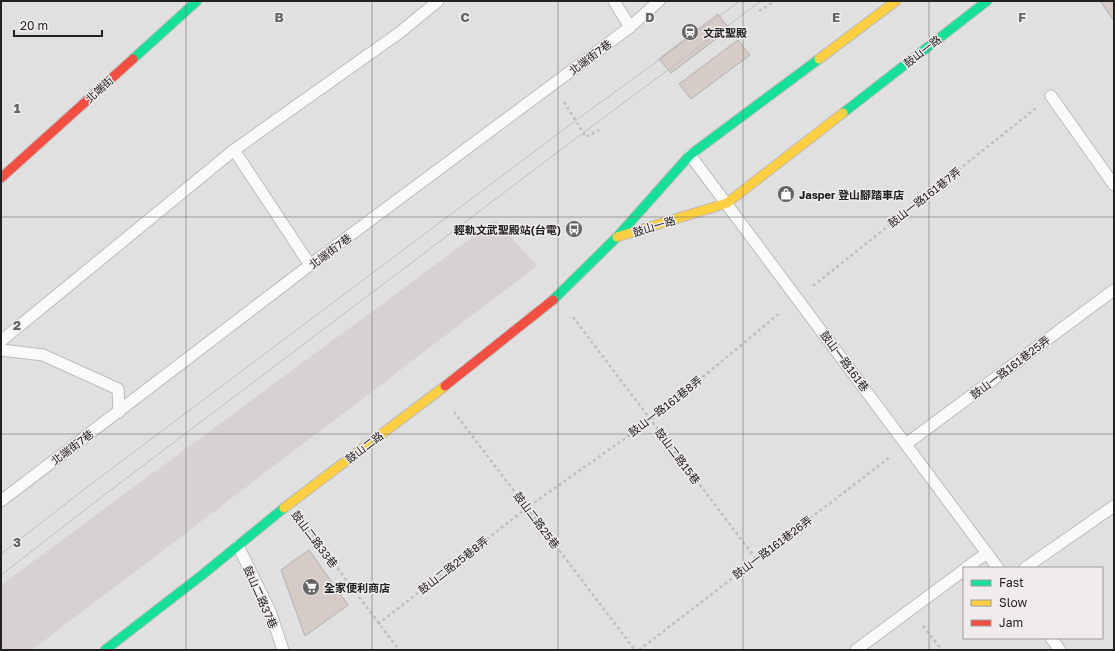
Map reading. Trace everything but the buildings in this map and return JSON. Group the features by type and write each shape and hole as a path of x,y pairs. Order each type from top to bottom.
{"street":[{"name":"北端街","path":"1,178 197,1"},
{"name":"鼓山一路","path":"617,237 690,155 896,1"},
{"name":"鼓山一路","path":"617,237 727,203 987,1"},
{"name":"鼓山二路","path":"105,650 238,546 267,521 438,391 558,296 617,237"}],"lane":[{"path":"1,340 234,150 399,33 438,1"},
{"path":"614,1 630,27"},
{"name":"北端街7巷","path":"1,500 310,265 630,27 659,1"},
{"path":"1051,96 1114,185"},
{"path":"234,150 310,265"},
{"name":"鼓山一路161巷","path":"690,155 997,567"},
{"name":"鼓山一路161巷25弄","path":"906,444 1114,290"},
{"path":"1,350 43,355 118,389 118,412"},
{"path":"1026,567 1114,506"},
{"name":"鼓山二路37巷","path":"238,546 270,611 283,650"},
{"path":"968,567 987,553"},
{"path":"856,650 963,570"},
{"path":"1052,639 1060,650"}],"path":[{"path":"759,11 775,1"},
{"path":"561,96 586,137 599,130"},
{"name":"鼓山一路161巷7弄","path":"798,298 1051,96"},
{"name":"鼓山二路15巷","path":"558,296 756,559"},
{"name":"鼓山一路161巷8弄","path":"528,507 651,420 798,298"},
{"name":"鼓山二路25巷","path":"438,391 636,650"},
{"name":"鼓山一路161巷26弄","path":"639,650 906,444"},
{"name":"鼓山二路33巷","path":"289,504 399,650"},
{"name":"鼓山二路25巷8弄","path":"378,624 528,507"},
{"path":"911,609 942,650"}],"shaded area":[{"path":"496,220 537,266 32,650 1,650 1,585"}],"tram line":[{"path":"1,554 86,488 575,121 740,1"},
{"path":"1,575 95,502 583,133 761,1"}],"traffic: fast":[{"path":"133,59 197,1"},
{"path":"843,113 987,1"},
{"path":"553,300 617,237 690,155 819,59"},
{"path":"105,650 202,575 284,508"}],"traffic: slow":[{"path":"819,59 896,1"},
{"path":"617,237 727,203 843,113"},
{"path":"284,508 445,386"}],"traffic: jam":[{"path":"1,178 133,59"},
{"path":"445,386 553,300"}],"place":[{"name":"文武聖殿","path":"690,32"},
{"name":"Jasper 登山腳踏車店","path":"786,194"},
{"name":"輕軌文武聖殿站(台電)","path":"574,229"},
{"name":"全家便利商店","path":"311,587"}]}
